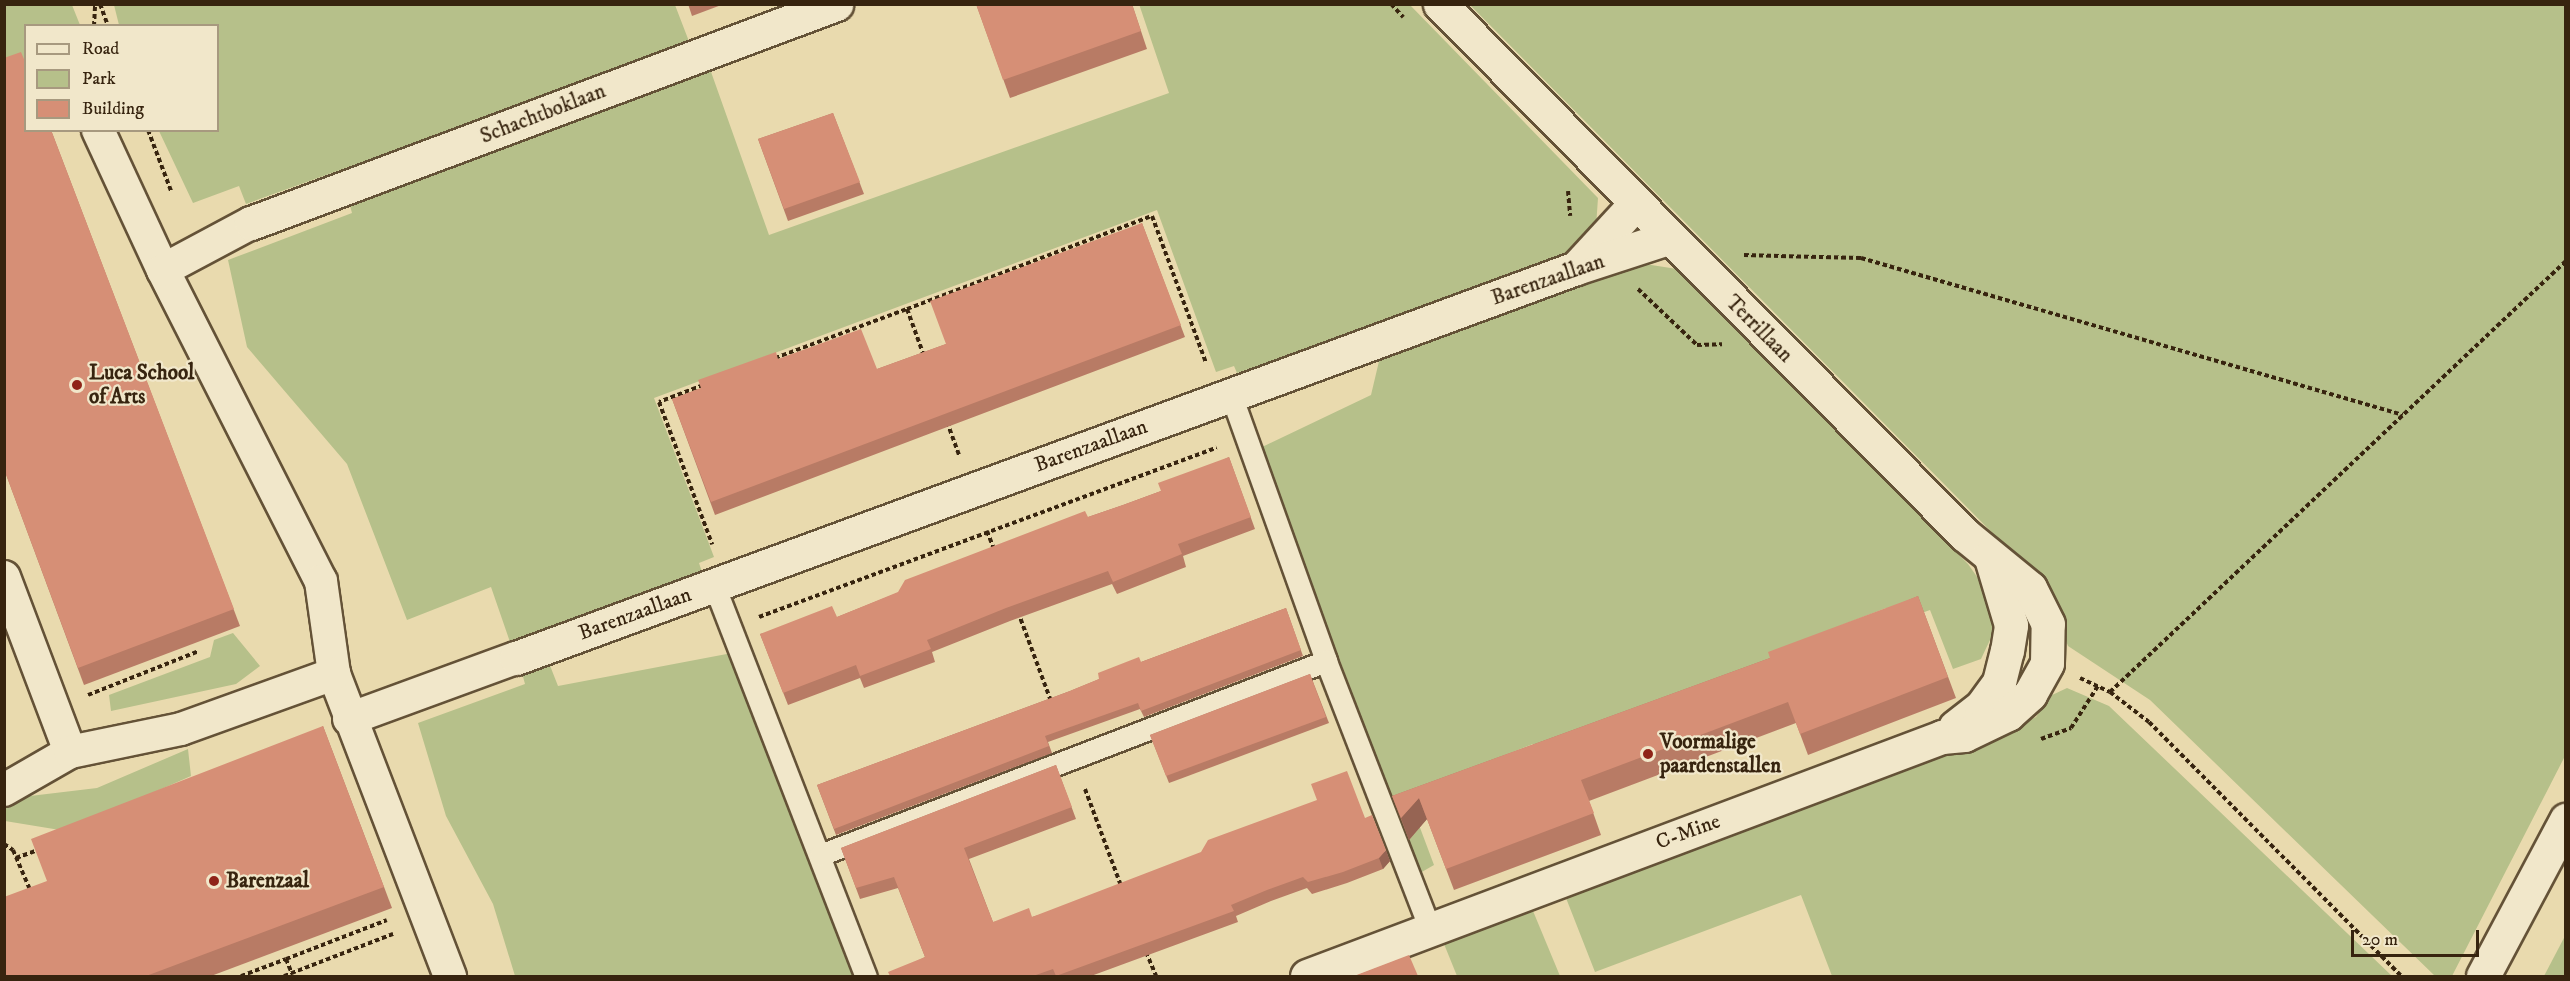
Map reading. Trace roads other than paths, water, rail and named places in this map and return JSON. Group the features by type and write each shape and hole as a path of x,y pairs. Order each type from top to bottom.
{"street":[{"name":"Schachtboklaan","path":"251,223 836,4"},
{"name":"Terrillaan","path":"1440,4 1668,238 1991,558 2030,588 2048,624 2047,663"},
{"path":"99,132 163,270 321,581 334,675 426,921 450,976"},
{"path":"1576,268 1635,204"},
{"path":"163,270 251,223"},
{"name":"Barenzaallaan","path":"516,658 1576,268 1668,238"},
{"path":"1942,737 1982,707 2001,672 2011,625 1991,558"},
{"path":"4,578 70,752"},
{"path":"349,719 516,658"},
{"name":"C-Mine","path":"1308,976 1942,737 1964,735 2008,714 2030,694 2047,663"},
{"path":"4,790 70,752 181,729 334,675"},
{"path":"2483,976 2565,820"}],"lane":[{"path":"1231,394 1326,661 1430,929"},
{"path":"714,585 866,976"},
{"path":"820,855 1326,661"}],"place":[{"name":"Luca School of Arts","path":"77,385"},
{"name":"Voormalige paardenstallen","path":"1648,754"},
{"name":"Barenzaal","path":"214,881"}]}
